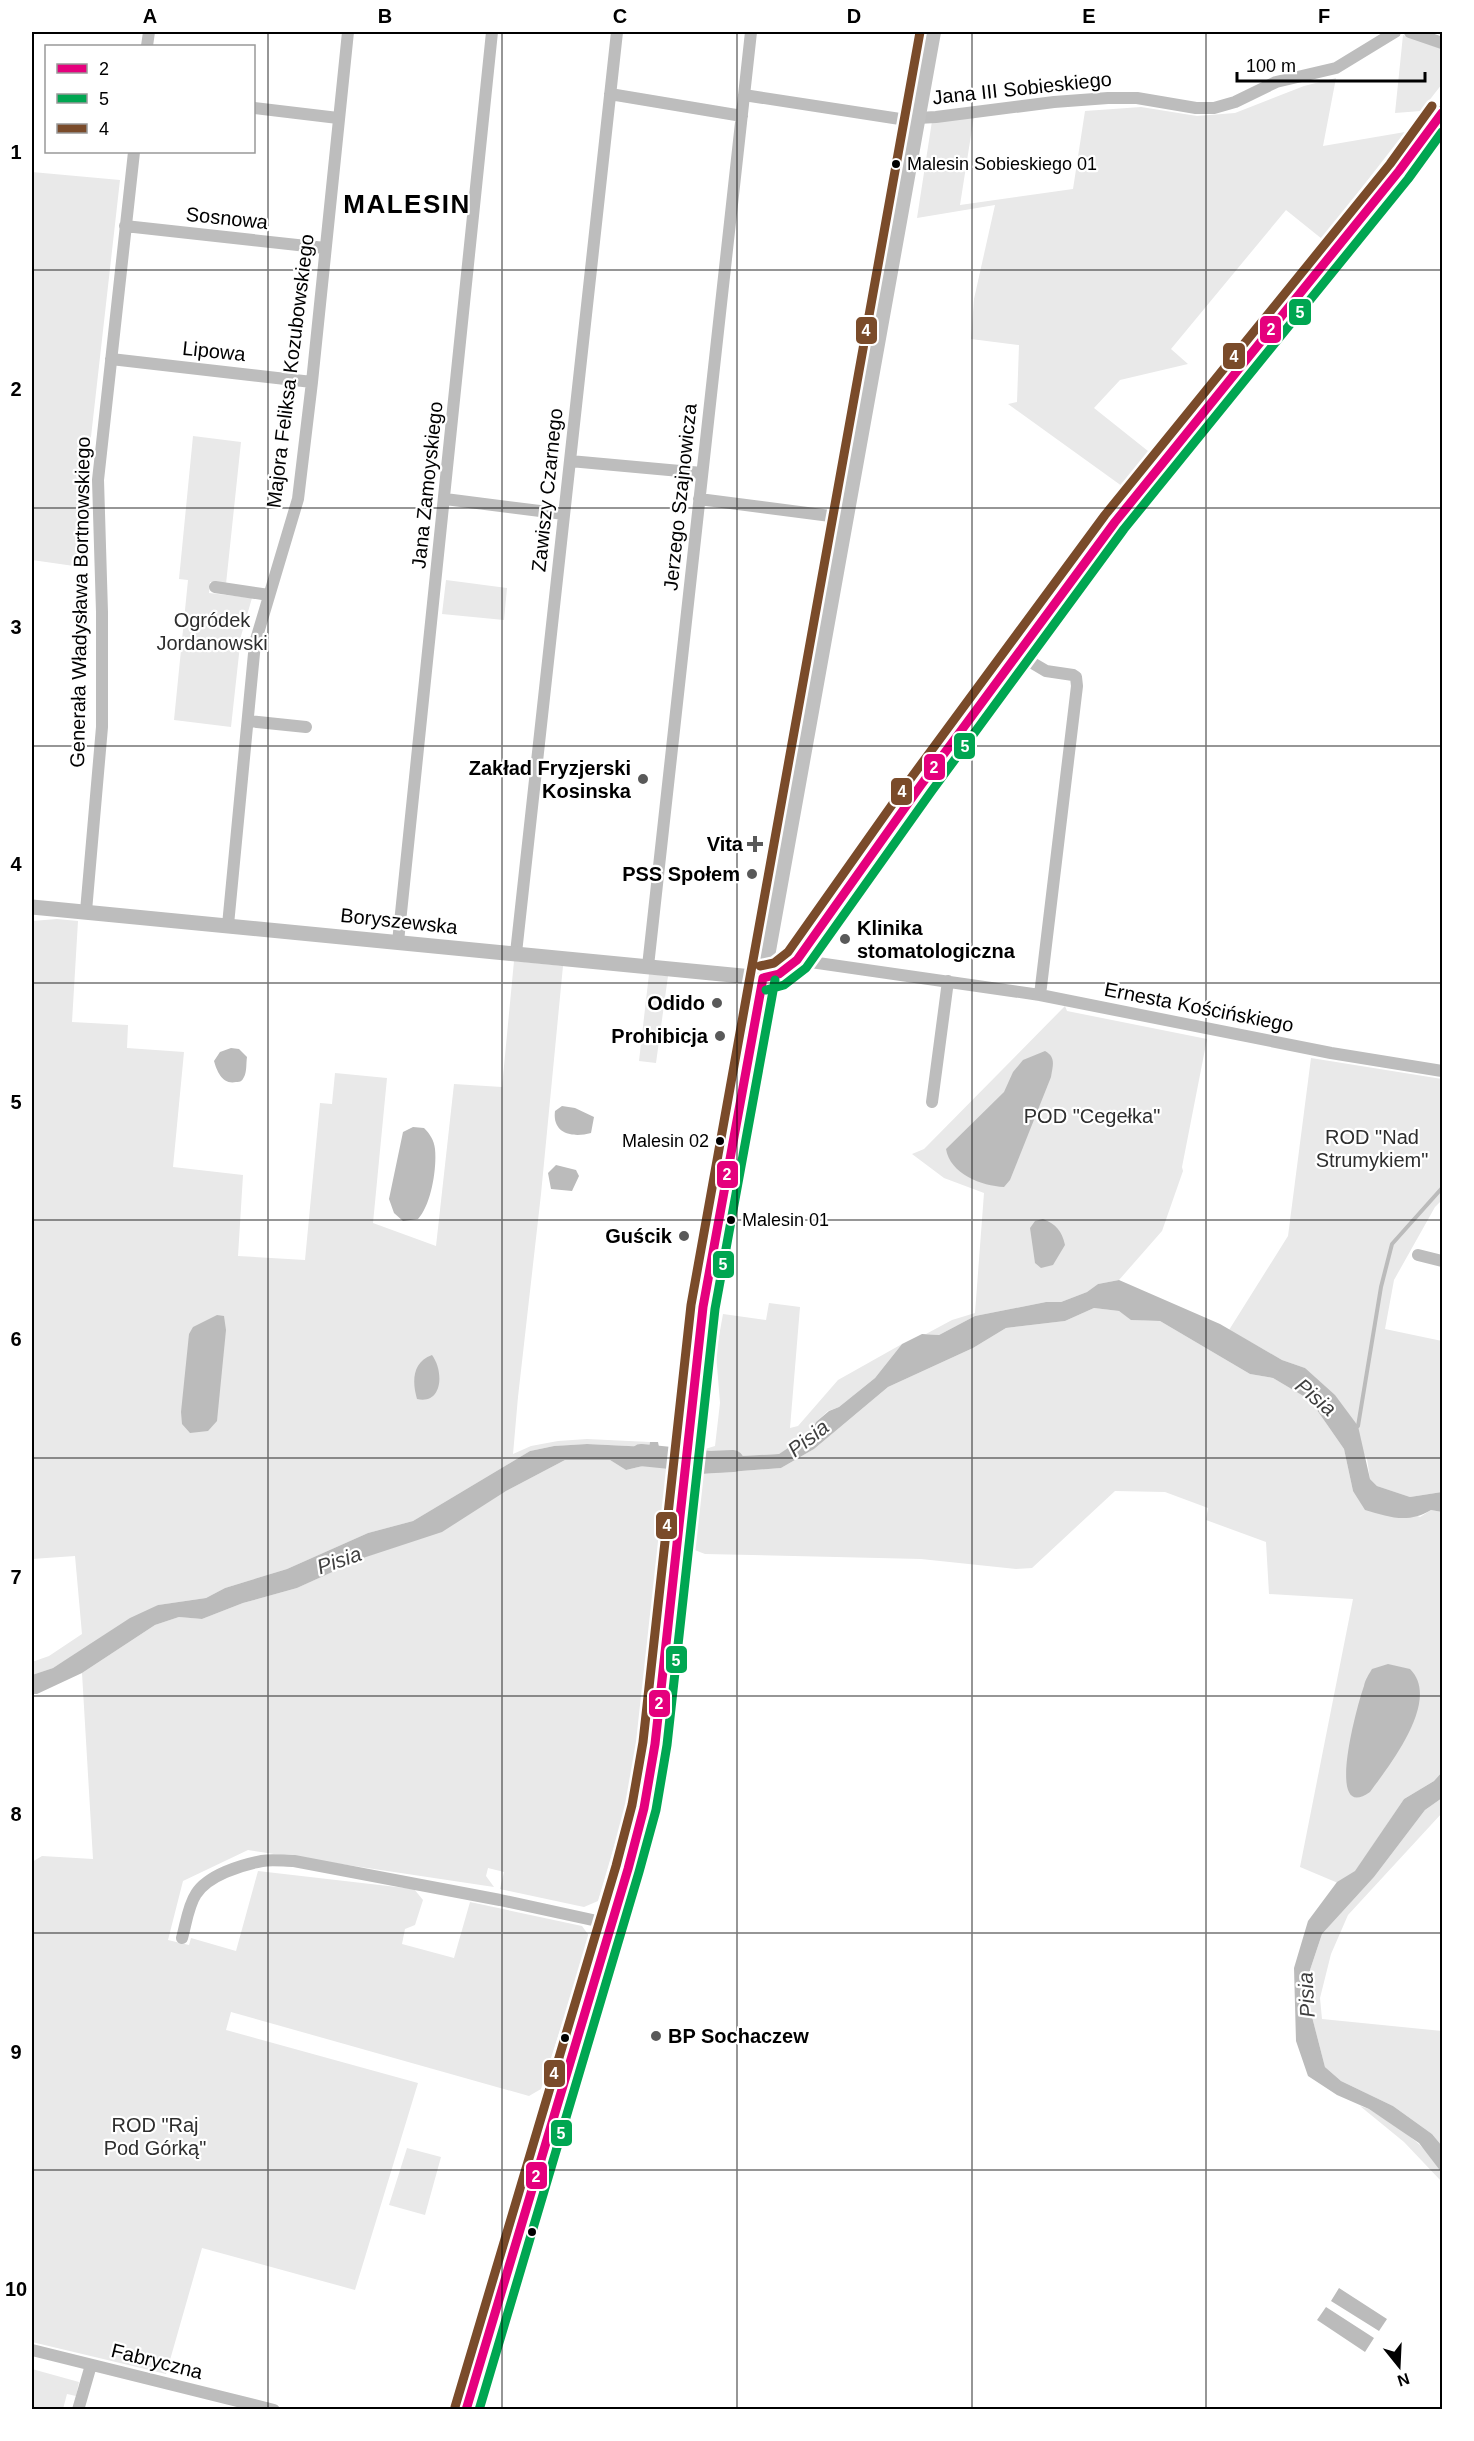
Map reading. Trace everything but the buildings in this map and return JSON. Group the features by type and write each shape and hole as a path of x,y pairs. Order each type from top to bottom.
{"main road":[{"path":"466,2409 642,1818 650,1776 683,1495 702,1306 933,32"}],"street":[{"name":"Majora Feliksa Kozubowskiego","path":"228,925 255,643 298,499 348,32"},
{"name":"Jana Zamoyskiego","path":"398,942 492,32"},
{"name":"Zawiszy Czarnego","path":"516,953 617,32"},
{"name":"Jerzego Szajnowicza","path":"648,966 752,32"},
{"name":"Jana III Sobieskiego","path":"744,95 917,119 1054,102 1108,98 1137,98 1196,108 1224,107 1276,82 1336,68 1395,32"},
{"path":"1410,32 1443,44"},
{"path":"610,94 742,116"},
{"path":"255,108 339,118"},
{"path":"763,978 779,974 796,960 1115,522 1400,171 1443,114"},
{"name":"Generała Władysława Bortnowskiego","path":"86,911 102,727 102,612 97,507 101,437 134,153"},
{"name":"Sosnowa","path":"125,226 325,248"},
{"name":"Lipowa","path":"111,359 312,382"},
{"path":"570,461 702,473"},
{"path":"699,499 846,519"},
{"path":"445,500 564,514"},
{"path":"215,587 269,595"},
{"path":"1017,654 1046,671 1073,675 1076,677 1077,686 1040,995"},
{"path":"248,721 306,727"},
{"name":"Boryszewska","path":"32,906 763,978"},
{"name":"Ernesta Kościńskiego","path":"796,960 1040,995 1331,1053 1443,1071"},
{"path":"932,1102 948,981"},
{"path":"1418,1255 1443,1260"},
{"path":"182,1938 194,1896 200,1888 210,1880 244,1865 264,1860 315,1865 611,1924"},
{"name":"Fabryczna","path":"32,2350 274,2409"},
{"path":"78,2409 91,2365"}],"green space":[{"path":"1403,35 1442,49 1442,84 1421,111 1395,113"},
{"path":"1336,78 1323,146 1405,132 1322,239 1286,210 1171,349 1188,364 1120,380 1094,408 1153,455 1126,489 1008,404 1017,402 1019,345 971,339 974,299 995,205 917,218 932,121 974,116 960,205 1073,189 1085,111 1141,107 1197,116 1235,113 1304,86"},
{"path":"32,172 120,180 85,490 88,568 32,560"},
{"name":"Ogródek Jordanowski","path":"193,436 241,442 226,584 210,582 209,593 252,598 241,636 231,727 174,720 188,580 179,579"},
{"path":"446,580 507,588 504,620 442,614"},
{"path":"57,919 78,921 72,1022 128,1025 127,1048 184,1052 173,1167 243,1175 238,1256 305,1260 320,1103 332,1104 335,1073 387,1078 373,1223 436,1246 454,1084 502,1087 514,961 563,966 513,1454 531,1446 587,1439 650,1442 649,1447 587,1444 554,1446 530,1451 413,1521 368,1533 287,1569 225,1588 206,1598 158,1605 53,1668 32,1675 32,1662 49,1656 82,1634 75,1556 32,1559 32,921"},
{"path":"649,974 668,976 656,1063 639,1061"},
{"name":"POD \"Cegełka\"","path":"1065,1006 1067,1011 1207,1039 1183,1171 1162,1231 1119,1280 1098,1284 1087,1292 1061,1302 1046,1302 975,1316 939,1335 926,1334 952,1320 975,1313 984,1193 944,1178 912,1154 924,1149"},
{"name":"ROD \"Nad Strumykiem\"","path":"1311,1058 1442,1079 1442,1200 1435,1207 1394,1280 1385,1329 1442,1341 1442,1492 1410,1497 1377,1486 1370,1479 1367,1459 1305,1368 1282,1360 1229,1330 1288,1236"},
{"path":"769,1303 800,1307 790,1428 798,1426 838,1380 902,1344 875,1378 839,1407 828,1411 816,1422 811,1433 793,1447 779,1454 741,1456 705,1452 705,1449 715,1446 720,1403 716,1353 723,1314 766,1320"},
{"path":"1094,1308 1119,1311 1132,1320 1160,1321 1250,1374 1273,1378 1310,1400 1344,1449 1353,1491 1420,1517 1431,1510 1442,1512 1442,1772 1434,1781 1404,1799 1355,1872 1338,1883 1300,1867 1353,1599 1269,1594 1266,1542 1206,1520 1208,1508 1165,1492 1115,1491 1032,1568 1016,1569 921,1559 705,1554 692,1549 702,1474 781,1468 814,1449 888,1387 973,1348 1006,1328 1065,1321"},
{"name":"ROD \"Raj Pod Górką\"","path":"565,1460 610,1460 626,1470 647,1465 669,1467 631,1789 598,1901 584,1907 500,1889 504,1872 488,1868 486,1876 494,1887 248,1850 183,1881 168,1940 189,1945 191,1938 236,1951 258,1871 414,1889 423,1900 415,1925 405,1929 402,1944 454,1958 470,1902 582,1926 590,1937 541,2089 529,2096 231,2012 226,2030 418,2083 355,2290 202,2248 166,2374 32,2342 32,1862 42,1856 93,1859 82,1673 155,1625 179,1617 202,1619 243,1603 297,1588 506,1491"},
{"path":"1442,1798 1442,1813 1348,1915 1331,1954 1320,1998 1322,2019 1442,2031 1442,2146 1432,2134 1393,2106 1341,2081 1325,2067 1310,2009 1310,1970 1322,1934 1374,1877 1425,1810"},
{"path":"1360,2106 1369,2109 1390,2123 1425,2150 1440,2171 1442,2182 1404,2142"},
{"path":"407,2148 441,2157 425,2215 389,2205"},
{"path":"32,2369 79,2382 76,2396 67,2394 63,2409 32,2409"}],"water":[{"path":"231,1048 239,1049 247,1057 245,1075 239,1082 224,1080 214,1061 220,1052"},
{"path":"1045,1051 1052,1059 1051,1077 1010,1180 1004,1187 995,1186 977,1181 960,1172 949,1158 946,1149 1004,1092 1013,1072 1023,1060"},
{"path":"562,1106 575,1108 594,1117 591,1133 577,1135 565,1133 560,1129 555,1119 555,1111"},
{"path":"413,1127 424,1128 431,1137 435,1149 435,1166 430,1196 423,1213 418,1219 403,1221 394,1213 389,1199 403,1132"},
{"path":"556,1165 576,1170 579,1176 572,1191 551,1189 548,1173"},
{"path":"1043,1219 1058,1229 1065,1245 1053,1265 1041,1268 1035,1263 1030,1228 1035,1221"},
{"path":"1119,1280 1220,1324 1282,1360 1305,1368 1335,1395 1358,1426 1370,1479 1377,1486 1410,1497 1442,1492 1442,1512 1431,1510 1414,1517 1398,1518 1365,1510 1353,1491 1344,1449 1310,1400 1273,1378 1250,1374 1160,1321 1131,1320 1119,1311 1094,1308 1065,1321 1006,1328 973,1348 888,1387 814,1449 781,1468 702,1474 705,1452 741,1456 779,1454 811,1433 816,1422 875,1378 902,1344 922,1334 939,1335 975,1316 1046,1302 1061,1302 1087,1292 1098,1284"},
{"path":"217,1315 224,1316 226,1330 217,1421 208,1431 190,1433 182,1424 181,1412 189,1334 193,1327"},
{"path":"432,1355 438,1369 439,1385 432,1397 417,1399 414,1386 415,1373 421,1362"},
{"path":"650,1442 658,1442 659,1447 671,1449 669,1467 647,1465 626,1470 610,1460 565,1460 506,1491 442,1532 363,1558 297,1588 243,1603 202,1619 179,1617 155,1625 82,1673 37,1694 32,1694 32,1675 53,1668 130,1618 158,1605 206,1598 225,1588 287,1569 368,1533 413,1521 530,1451 554,1446 587,1444 649,1447"},
{"path":"1388,1664 1410,1669 1418,1682 1420,1698 1416,1715 1399,1750 1370,1792 1356,1797 1349,1791 1346,1776 1356,1713 1365,1682 1372,1669"},
{"path":"1442,1772 1442,1798 1425,1810 1374,1877 1322,1934 1310,1970 1310,2009 1325,2067 1341,2081 1393,2106 1432,2134 1442,2146 1442,2173 1419,2143 1369,2109 1337,2095 1308,2076 1296,2041 1294,1968 1308,1921 1337,1882 1355,1871 1404,1799 1434,1781"},
{"path":"1339,2288 1387,2319 1379,2331 1331,2301"},
{"path":"1326,2307 1374,2338 1365,2352 1317,2320"}],"waterway":[{"path":"1355,1427 1358,1426 1381,1287 1392,1244 1442,1188"},
{"name":"Pisia","path":"641,1455 710,1462 733,1461"}],"transit line":[{"name":"4","path":"455,2407 616,1866 632,1805 643,1742 691,1305 920,32"},
{"name":"4","path":"760,966 774,963 788,952 911,778 1105,515 1390,164 1432,106"},
{"name":"2","path":"763,978 779,974 797,960 921,785 1115,522 1399,171 1442,113"},
{"name":"5","path":"766,990 784,985 806,968 931,792 1124,529 1408,179 1442,132"},
{"name":"2","path":"466,2410 628,1869 644,1808 655,1744 703,1307 763,978"},
{"name":"5","path":"479,2410 656,1810 667,1745 715,1309 775,980"}],"place":[{"name":"Malesin Sobieskiego 01","path":"896,164"},
{"name":"Zakład Fryzjerski Kosinska","path":"643,779"},
{"name":"Vita","path":"755,844"},
{"name":"PSS Społem","path":"752,874"},
{"name":"Klinika stomatologiczna","path":"845,939"},
{"name":"Odido","path":"717,1003"},
{"name":"Prohibicja","path":"720,1036"},
{"name":"Malesin 02","path":"720,1141"},
{"name":"Malesin 01","path":"731,1220"},
{"name":"Guścik","path":"684,1236"},
{"name":"BP Sochaczew","path":"656,2036"}],"district":[{"name":"MALESIN","path":"407,204"}]}
